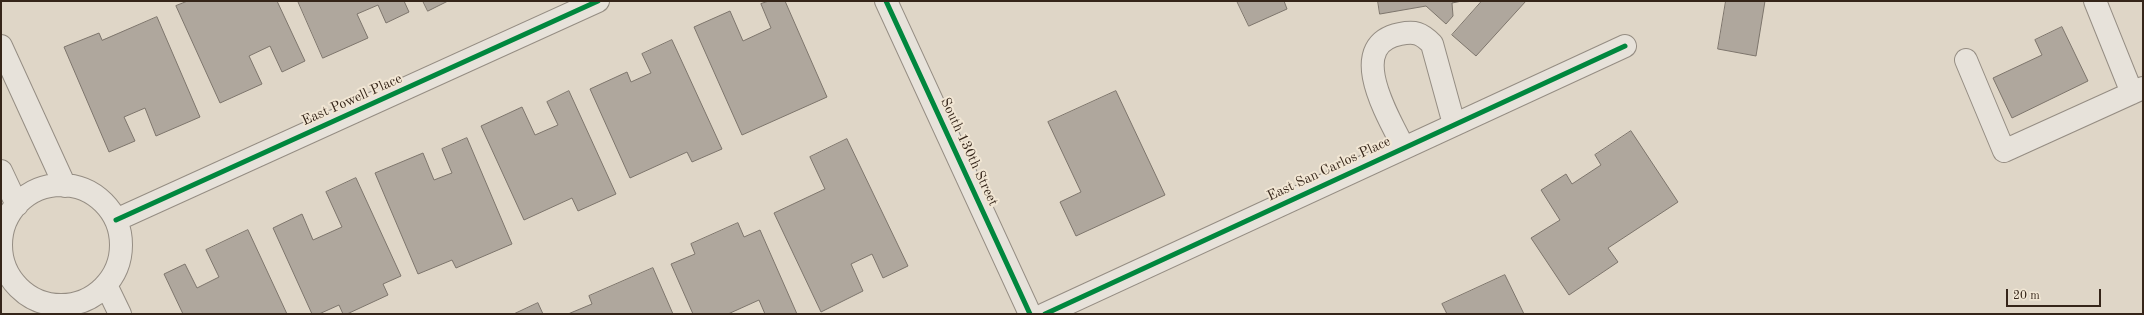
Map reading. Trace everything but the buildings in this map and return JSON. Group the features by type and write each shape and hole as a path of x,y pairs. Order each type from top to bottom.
{"street":[{"name":"East Powell Place","path":"116,220 598,1"},
{"name":"South 130th Street","path":"886,1 1030,314"},
{"path":"1966,60 2004,151 2137,91 2095,1"},
{"path":"1404,148 1373,78 1372,56 1379,44 1390,36 1410,32 1422,34 1432,44 1454,124"},
{"path":"1,46 65,186"},
{"name":"East San Carlos Place","path":"1045,314 1625,46"},
{"path":"1,171 17,205"},
{"path":"65,186 81,189 95,196 107,206 116,220 121,237 121,254 116,270 106,285 96,294 84,301 70,304 58,310 26,294 4,272 2,236 7,219 17,205 31,194 47,187 65,186"},
{"path":"106,285 120,314"}],"cycle path":[{"path":"116,220 598,1"},
{"path":"886,1 1030,314"},
{"path":"1045,314 1625,46"}]}
